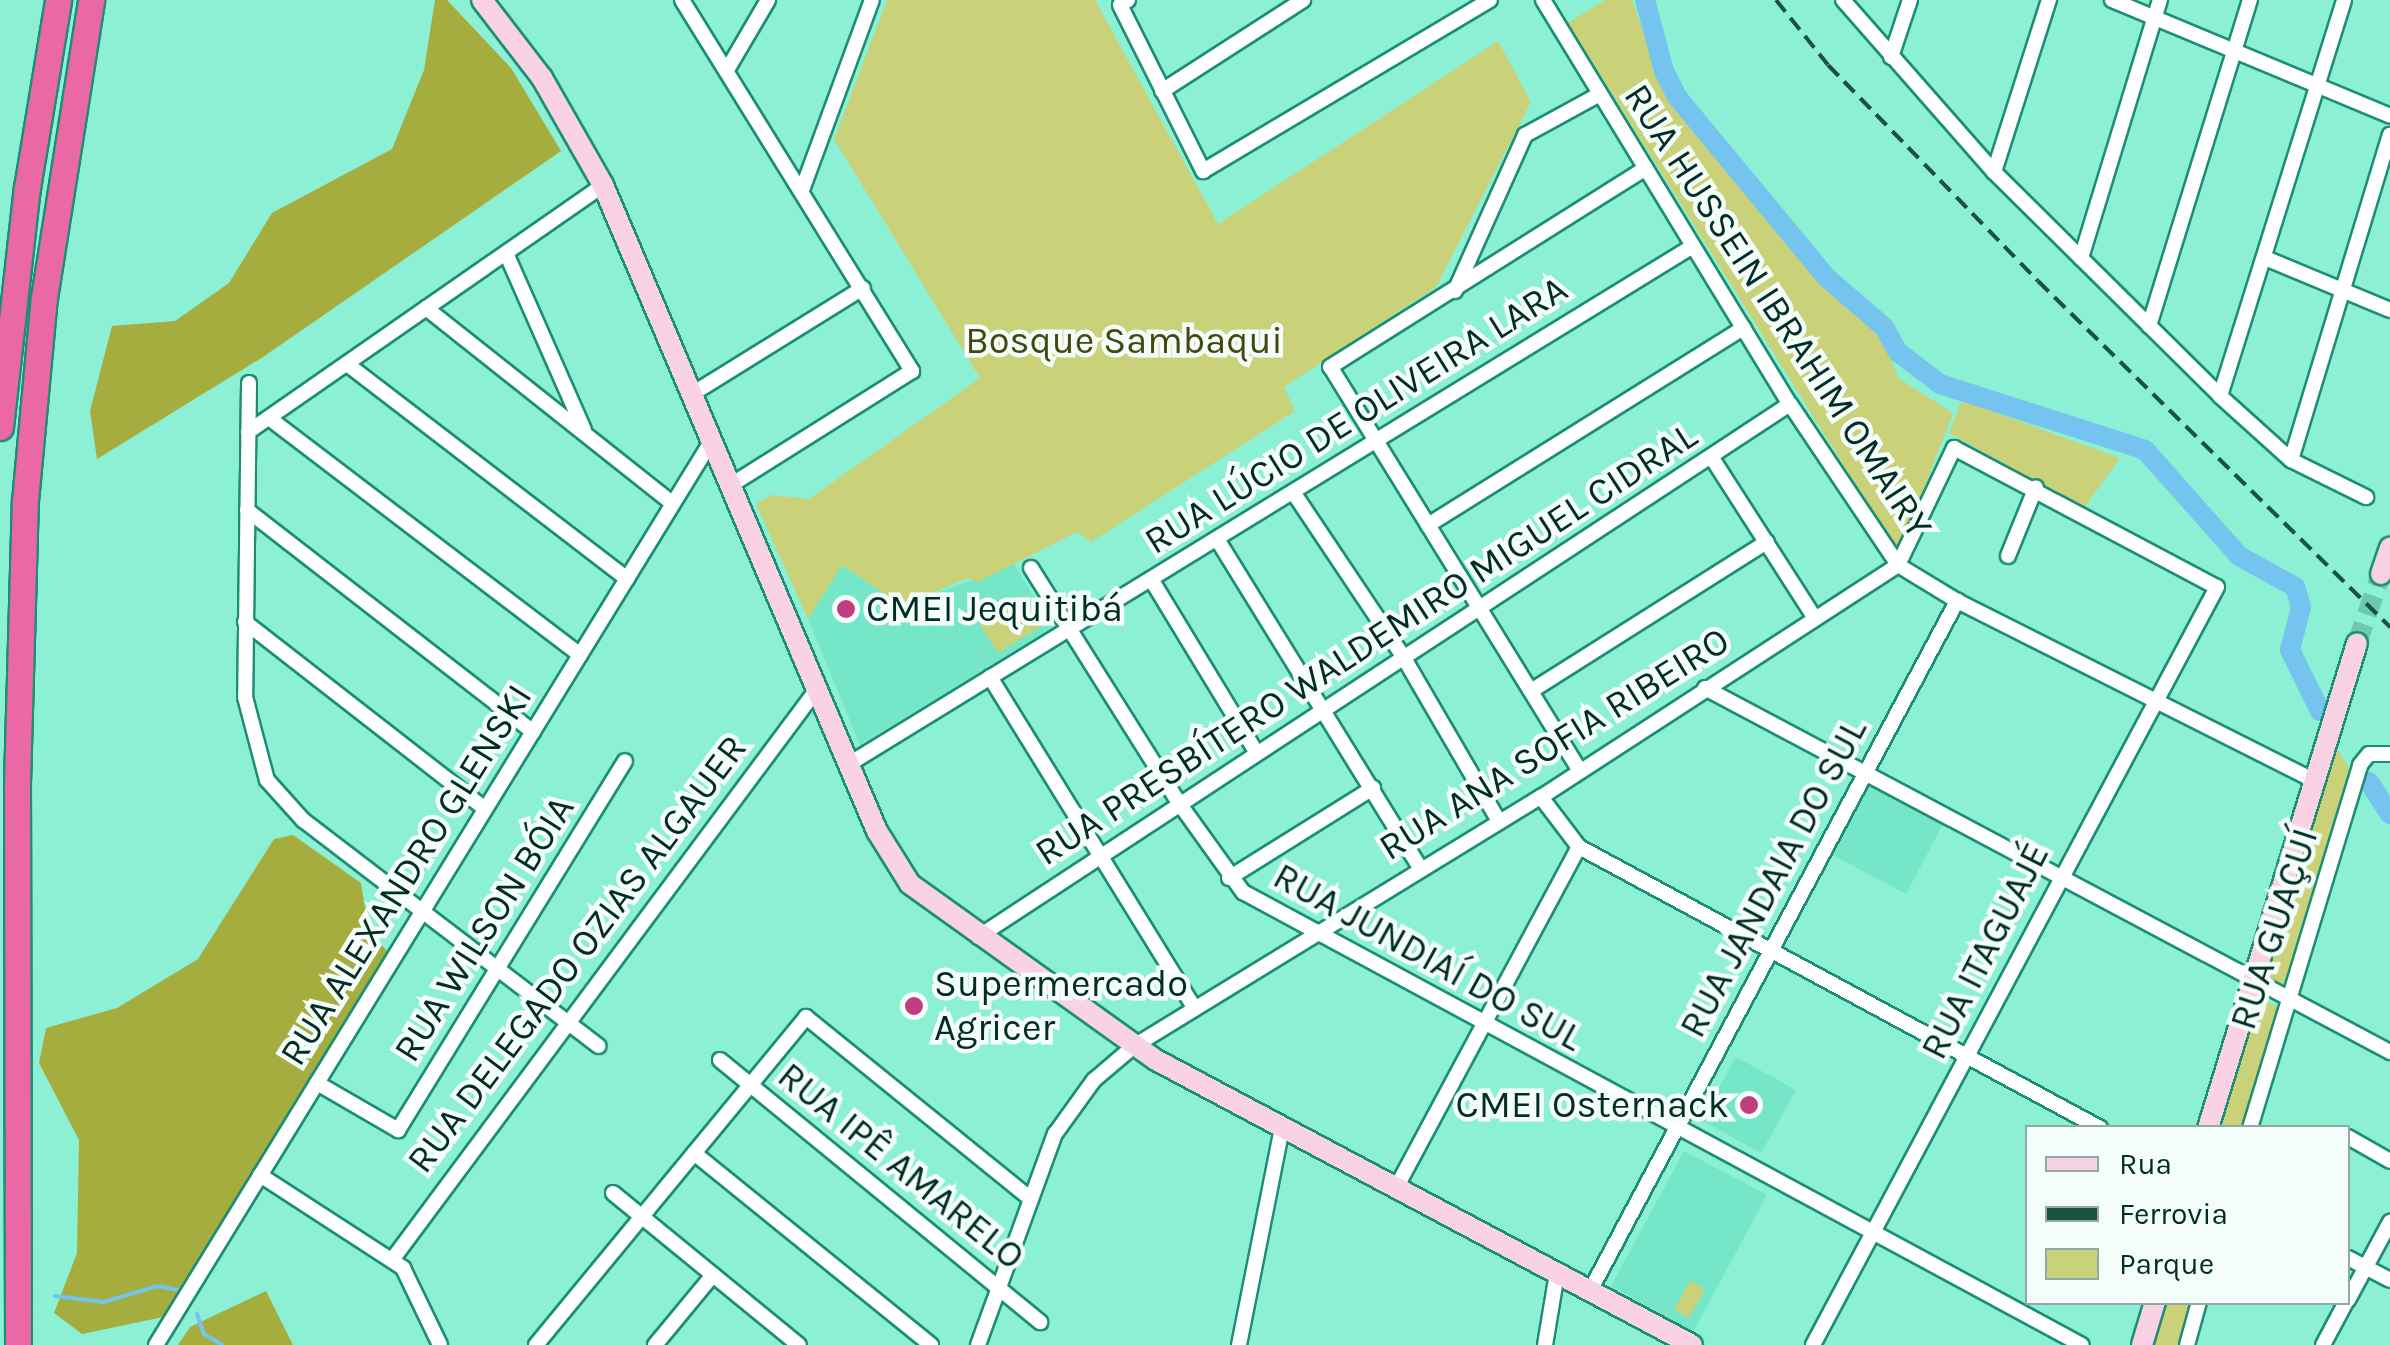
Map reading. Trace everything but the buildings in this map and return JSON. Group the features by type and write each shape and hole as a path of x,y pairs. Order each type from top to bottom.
{"highway":[{"path":"0,426 27,188 58,0"},
{"path":"18,1345 17,784 26,502 47,279 91,0"}],"main road":[{"path":"482,0 542,78 603,185 849,764 899,871 978,937 1134,1046 1692,1345"},
{"path":"2381,574 2390,548"},
{"name":"RUA GUAÇUÍ","path":"2209,1125 2315,781 2363,645"},
{"path":"2142,1345 2154,1305"}],"street":[{"path":"682,0 912,371 731,485"},
{"path":"728,70 768,0"},
{"path":"802,190 872,0"},
{"path":"1162,91 1303,0"},
{"path":"1124,3 1162,91 1203,171 1490,0"},
{"name":"RUA HUSSEIN IBRAHIM OMAIRY","path":"1543,0 1790,404 1898,565 1956,601 2315,781"},
{"path":"1843,0 1994,172 2220,396 2291,460 2366,497"},
{"path":"1890,57 1910,0"},
{"path":"1994,172 2049,0"},
{"path":"2112,0 2390,116"},
{"path":"2080,258 2160,0"},
{"path":"2149,326 2250,0"},
{"path":"2220,396 2344,0"},
{"path":"1454,291 1525,134 1600,94"},
{"path":"2291,460 2390,136"},
{"path":"1580,771 1330,367 1646,168"},
{"path":"248,432 603,185"},
{"name":"RUA LÚCIO DE OLIVEIRA LARA","path":"849,764 1694,246"},
{"path":"506,253 586,435"},
{"path":"2264,258 2390,310"},
{"path":"692,394 863,288"},
{"path":"426,308 672,504"},
{"path":"1428,525 1743,328"},
{"path":"347,364 626,579"},
{"path":"249,383 246,712 268,780 303,820 599,1046"},
{"name":"RUA PRESBÍTERO WALDEMIRO MIGUEL CIDRAL","path":"978,937 1790,404"},
{"path":"269,418 580,655"},
{"name":"RUA ALEXANDRO GLENSKI","path":"156,1345 712,440"},
{"path":"1898,565 1954,448 2036,486 2008,556"},
{"path":"1712,458 1814,617"},
{"name":"RUA ITAGUAJÉ","path":"1813,1345 2217,588 2036,486"},
{"path":"1293,492 1404,658 1499,821"},
{"path":"247,510 533,732"},
{"path":"1217,538 1326,709 1420,868"},
{"path":"1531,691 1767,542"},
{"name":"RUA ANA SOFIA RIBEIRO","path":"978,1345 1068,1110 1134,1046 1318,930 1541,798 1898,565"},
{"name":"RUA JUNDIAÍ DO SUL","path":"1031,568 1178,803 1242,892 1318,930 1485,1028 2082,1345"},
{"path":"1151,579 1257,753"},
{"name":"RUA JANDAIA DO SUL","path":"1590,1290 1956,601"},
{"path":"245,622 485,810"},
{"path":"990,678 1194,1008"},
{"path":"1705,688 2390,1052"},
{"name":"RUA DELEGADO OZIAS ALGAUER","path":"392,1260 566,1020 817,689"},
{"name":"RUA GUAÇUÍ","path":"2251,1125 2288,996 2369,754 2390,754"},
{"name":"RUA WILSON BÓIA","path":"317,1083 398,1130 625,761"},
{"path":"1229,878 1373,788"},
{"path":"1541,798 1579,847 2094,1125"},
{"path":"1396,1188 1579,847"},
{"path":"536,1345 806,1017 1032,1199"},
{"name":"RUA IPÊ AMARELO","path":"720,1060 1040,1322"},
{"path":"1239,1345 1282,1128"},
{"path":"2350,1138 2390,1161"},
{"path":"694,1153 931,1345"},
{"path":"260,1175 392,1260 418,1289 440,1345"},
{"path":"613,1194 800,1345"},
{"path":"2350,1296 2390,1222"},
{"path":"2350,1259 2390,1280"},
{"path":"1546,1345 1556,1273"},
{"path":"655,1345 713,1274"},
{"path":"2186,1345 2198,1305"},
{"path":"2323,1345 2345,1305"},
{"path":"770,1345 782,1331"}],"shaded area":[{"path":"435,0 447,0 511,68 561,151 263,357 97,459 90,411 112,326 175,321 229,283 272,213 392,149 424,70"},
{"path":"1014,564 1052,627 860,745 808,619 842,565 903,606"},
{"path":"1872,781 1945,820 1906,894 1833,855"},
{"path":"293,835 361,883 369,932 387,951 163,1317 82,1334 54,1313 77,1253 79,1140 39,1063 46,1028 117,1008 198,959 274,839"},
{"name":"CMEI Osternack","path":"1736,1057 1796,1090 1761,1153 1701,1120"},
{"path":"1684,1151 1767,1195 1693,1332 1611,1286"},
{"path":"266,1291 293,1345 178,1345 190,1327"}],"green space":[{"name":"Bosque Sambaqui","path":"887,0 1095,0 1218,224 1498,41 1531,102 1436,287 1284,387 1295,411 1091,542 1077,532 978,582 967,578 903,606 842,565 808,619 756,504 771,495 809,499 980,378 834,139"},
{"path":"1605,0 1632,0 1665,91 1818,279 1884,341 1898,378 1953,413 1899,554 1568,23"},
{"path":"1962,400 2120,458 2084,508 1949,433"},
{"path":"1024,595 1043,625 998,653 979,623"},
{"path":"2337,748 2353,775 2286,987 2263,974"},
{"path":"2256,996 2280,1008 2243,1125 2217,1125"},
{"path":"1690,1281 1705,1289 1689,1318 1674,1309"},
{"path":"2163,1305 2189,1305 2178,1345 2151,1345"}],"waterway":[{"path":"1645,0 1664,71 1678,98 1826,277 1884,327 1898,352 1940,384 2145,450 2239,556 2295,587 2301,607 2290,650 2320,711"},
{"path":"2369,782 2390,814"},
{"path":"55,1296 104,1302 157,1286 178,1290"},
{"path":"197,1314 204,1334 222,1345"}],"tunnel":[{"path":"2357,643 2381,574"}],"railway":[{"path":"1776,0 1828,65 2038,281 2390,627"}],"place":[{"name":"CMEI Jequitibá","path":"846,609"},
{"name":"Supermercado Agricer","path":"914,1006"},
{"name":"CMEI Osternack","path":"1749,1105"}]}
